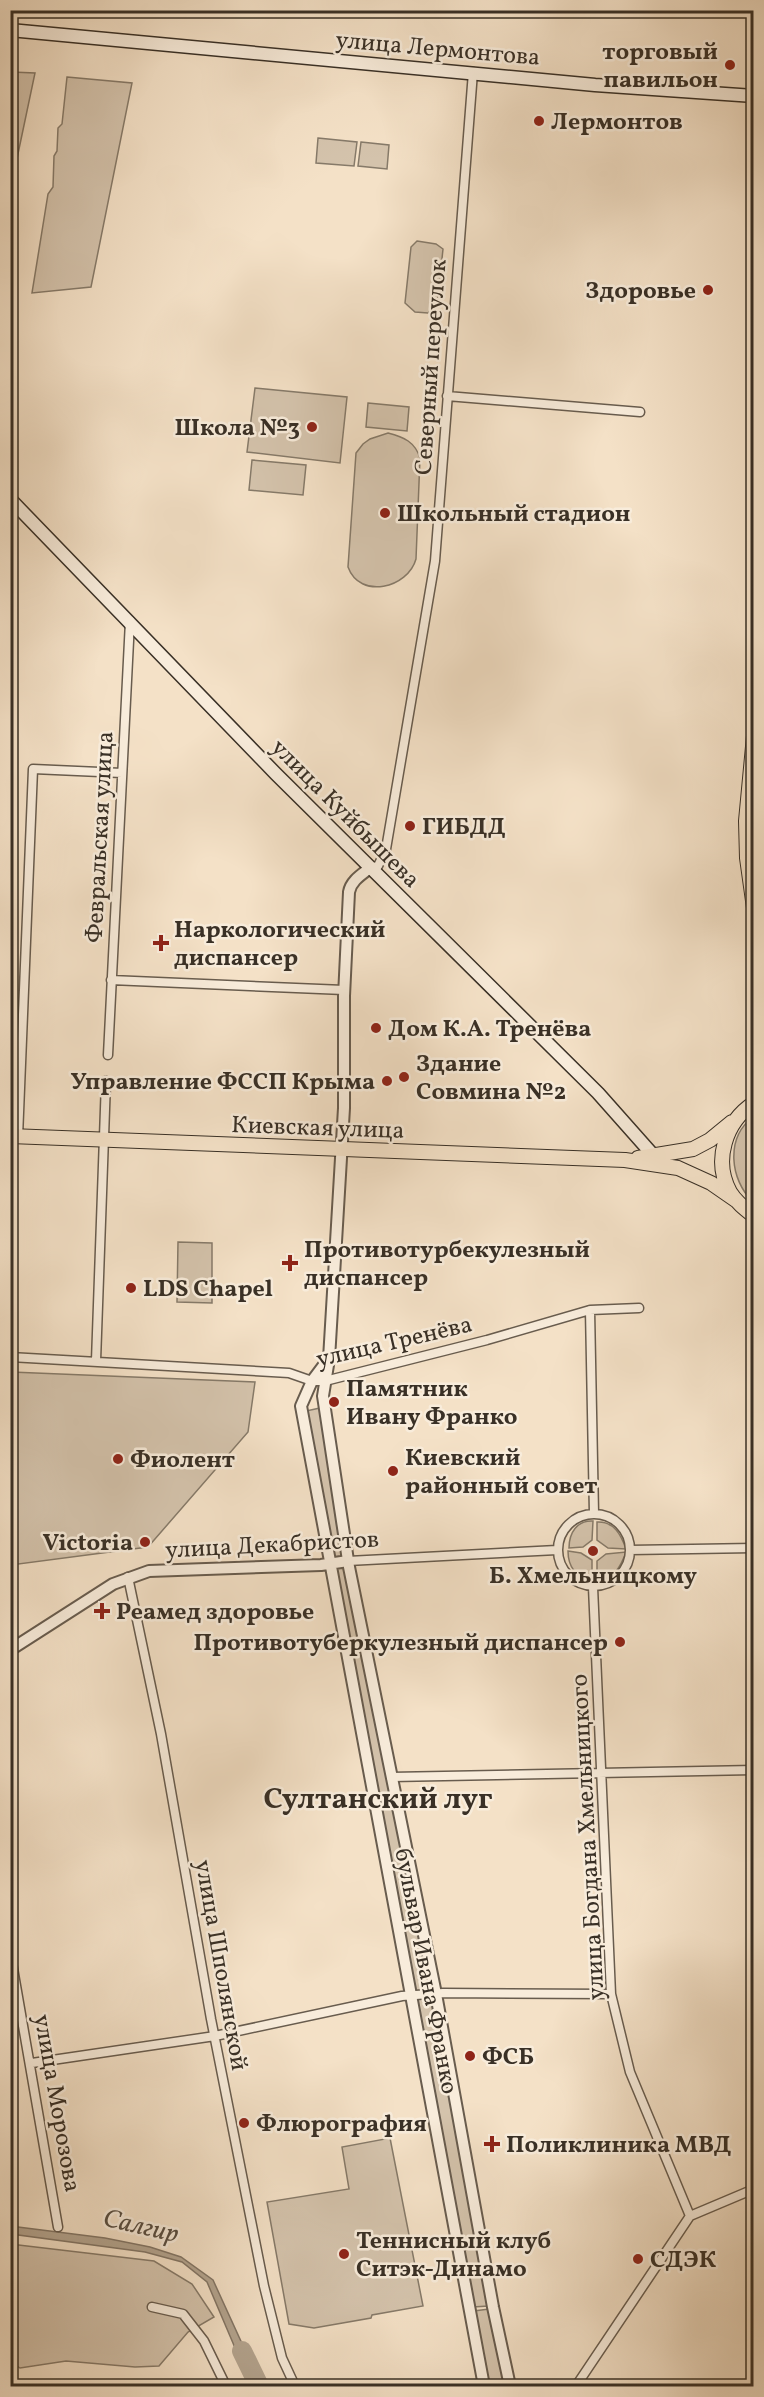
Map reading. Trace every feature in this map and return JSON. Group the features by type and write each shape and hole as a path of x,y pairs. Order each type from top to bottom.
{"main road":[{"name":"улица Лермонтова","path":"10,30 595,85 753,96"},
{"name":"улица Куйбышева","path":"10,499 370,868 452,946 609,1104 653,1155"},
{"path":"753,736 746,821 747,858 753,908"},
{"path":"739,1204 725,1179 722,1150 730,1128 752,1103"},
{"name":"Киевская улица","path":"625,1160 693,1149 710,1140 738,1117"},
{"name":"Киевская улица","path":"14,1137 625,1160 678,1168 711,1183 753,1218"}],"street":[{"name":"Северный переулок","path":"370,868 378,866 383,859 405,750 435,561 473,72"},
{"path":"447,396 640,412"},
{"name":"Февральская улица","path":"108,1055 130,621"},
{"path":"14,1137 33,769 122,773"},
{"name":"бульвар Ивана Франко","path":"370,868 350,886 345,990 342,1150 329,1359 323,1396 348,1561 436,1994 493,2307 510,2386"},
{"path":"111,980 345,990"},
{"path":"96,1361 106,1081"},
{"name":"улица Тренёва","path":"10,1357 289,1373 312,1381 325,1382 487,1340 590,1310 639,1308"},
{"path":"590,1310 594,1514"},
{"name":"бульвар Ивана Франко","path":"329,1359 312,1381 301,1406 484,2386"},
{"path":"594,1514 608,1516 620,1524 628,1536 630,1550 627,1564 619,1576 607,1584 593,1587 579,1584 567,1575 560,1564 557,1550 560,1536 568,1524 580,1516 594,1514"},
{"path":"630,1550 753,1548"},
{"name":"улица Декабристов","path":"10,1650 113,1584 149,1571 330,1564 348,1561 557,1550"},
{"name":"улица Шполянской","path":"128,1577 160,1734 215,2036 264,2286 282,2358 295,2386"},
{"name":"улица Богдана Хмельницкого","path":"593,1587 612,1994 630,2072 690,2216"},
{"path":"391,1777 753,1770"},
{"name":"улица Морозова","path":"10,1951 32,2064 58,2227"},
{"path":"32,2064 215,2036 410,1995 612,1994"},
{"path":"576,2386 690,2216 753,2189"},
{"path":"152,2307 183,2314 204,2341 226,2386"}],"shaded area":[{"path":"10,72 35,73 11,187"},
{"path":"67,77 132,83 91,287 32,293 48,194 53,187 54,156 57,151 58,128 62,124"},
{"path":"318,138 357,142 354,166 316,163"},
{"path":"361,142 389,145 387,169 358,166"},
{"path":"417,241 436,244 443,249 437,306 428,313 415,312 405,303 411,247"},
{"path":"255,388 347,397 340,463 247,452"},
{"path":"368,403 409,407 407,431 366,427"},
{"name":"Школьный стадион","path":"388,433 408,441 420,458 416,559 404,577 394,583 373,587 363,584 354,577 348,567 356,453 370,439"},
{"path":"252,460 306,465 303,495 249,490"},
{"path":"753,1117 753,1202 739,1182 734,1159 738,1136"},
{"path":"178,1242 212,1243 212,1303 177,1302"},
{"name":"Фиолент","path":"11,1372 255,1382 248,1432 148,1547 11,1565"},
{"path":"320,1408 344,1559 334,1561 306,1411"},
{"path":"587,1521 593,1521 592,1540 583,1547 569,1548 570,1537 575,1528"},
{"path":"597,1522 612,1526 619,1534 626,1549 608,1548 597,1540"},
{"path":"568,1551 581,1553 592,1560 592,1579 582,1577 574,1571"},
{"path":"626,1552 619,1567 612,1575 597,1579 597,1561 606,1554"},
{"path":"345,1565 431,1991 414,1992 335,1566"},
{"path":"415,1997 432,1997 488,2306 473,2307"},
{"name":"Теннисный клуб Ситэк-Динамо","path":"390,2138 423,2306 314,2328 289,2324 267,2202 349,2189 342,2147"},
{"path":"10,2226 105,2238 150,2247 181,2257 213,2280 255,2372 247,2376 207,2282 182,2262 145,2252 11,2234"},
{"path":"10,2244 154,2261 192,2284 214,2317 188,2332 159,2366 135,2367 66,2361 20,2368 11,2362"},
{"path":"489,2309 506,2386 489,2386 474,2311"}],"waterway":[{"name":"Салгир","path":"242,2351 259,2386"}],"place":[{"name":"торговый павильон","path":"730,65"},
{"name":"Лермонтов","path":"539,121"},
{"name":"Здоровье","path":"708,290"},
{"name":"Школа №3","path":"312,427"},
{"name":"Школьный стадион","path":"385,513"},
{"name":"ГИБДД","path":"410,826"},
{"name":"Наркологический диспансер","path":"161,943"},
{"name":"Дом К.А. Тренёва","path":"376,1028"},
{"name":"Здание Совмина №2","path":"404,1077"},
{"name":"Управление ФССП Крыма","path":"387,1081"},
{"name":"Противотурбекулезный диспансер","path":"290,1263"},
{"name":"LDS Chapel","path":"131,1288"},
{"name":"Памятник Ивану Франко","path":"334,1402"},
{"name":"Фиолент","path":"118,1459"},
{"name":"Киевский районный совет","path":"393,1471"},
{"name":"Victoria","path":"145,1542"},
{"name":"Б. Хмельницкому","path":"593,1551"},
{"name":"Реамед здоровье","path":"102,1611"},
{"name":"Противотуберкулезный диспансер","path":"620,1642"},
{"name":"ФСБ","path":"470,2056"},
{"name":"Флюрография","path":"244,2123"},
{"name":"Поликлиника МВД","path":"492,2144"},
{"name":"Теннисный клуб Ситэк-Динамо","path":"344,2254"},
{"name":"СДЭК","path":"638,2259"}],"district":[{"name":"Султанский луг","path":"378,1798"}]}
